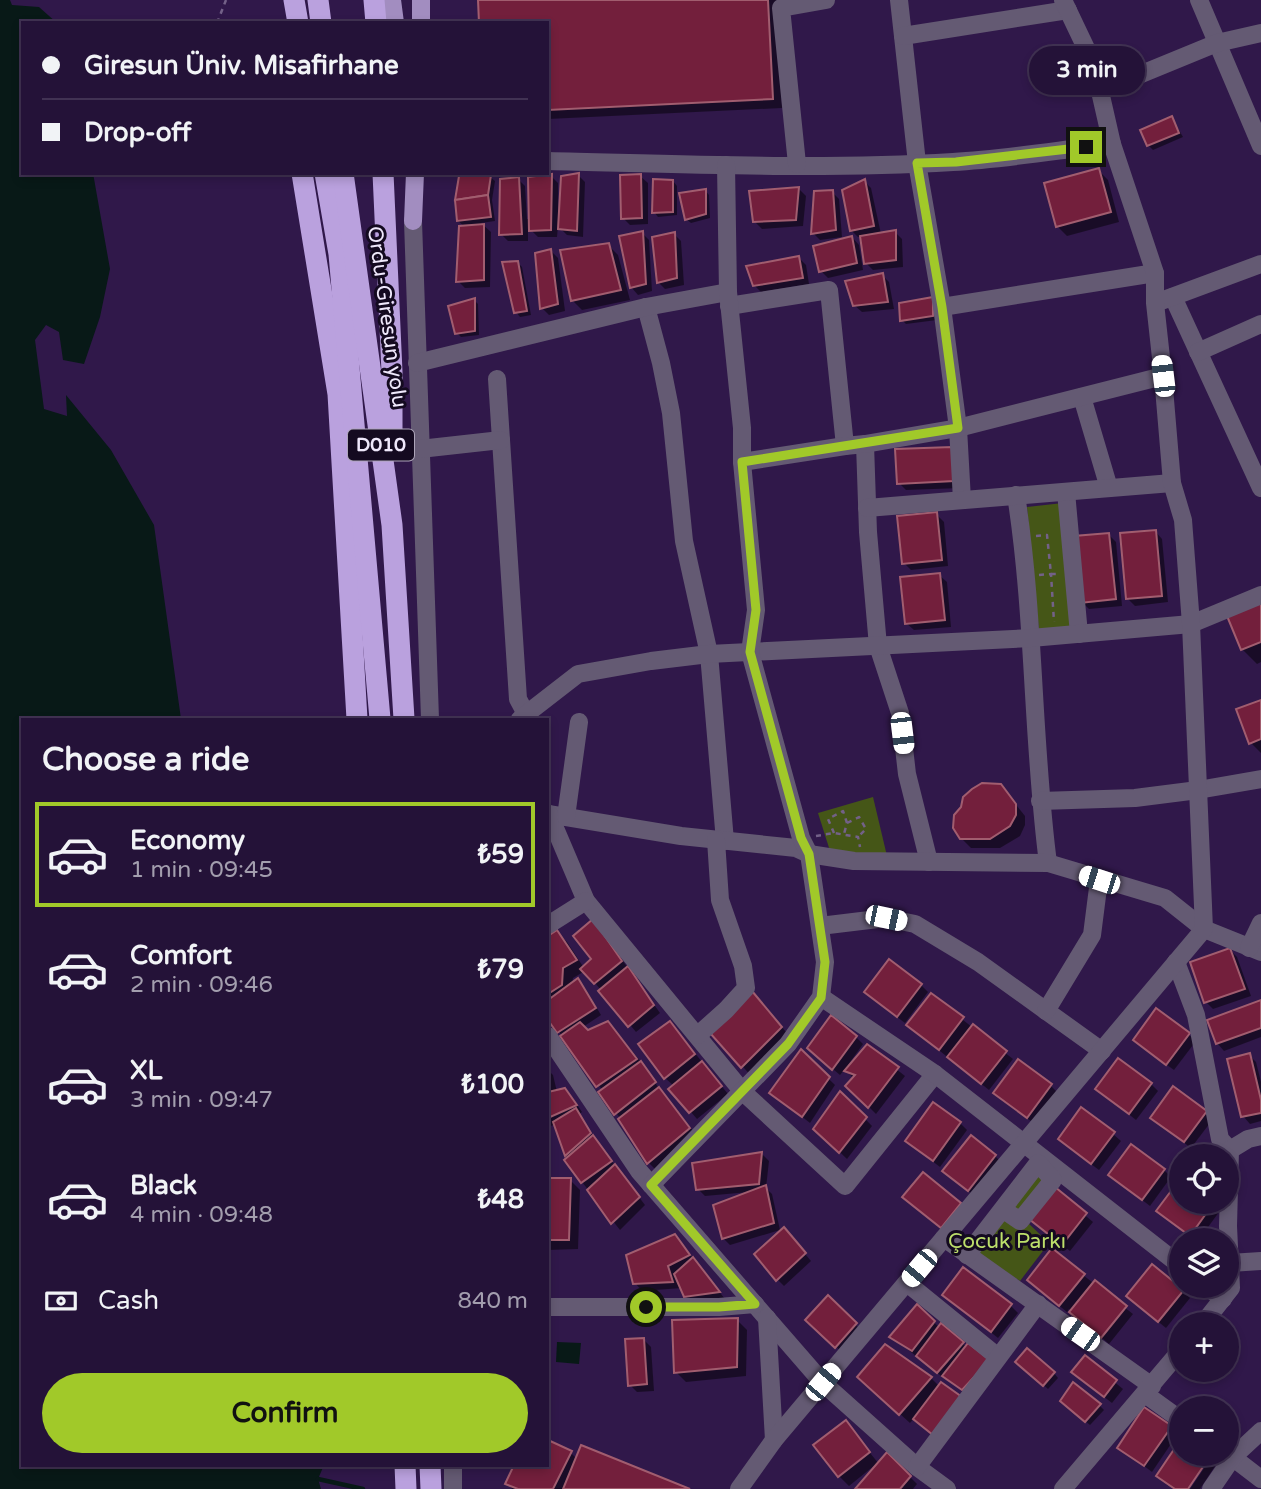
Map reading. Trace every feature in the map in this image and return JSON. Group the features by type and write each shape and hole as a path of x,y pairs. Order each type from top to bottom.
{"highway":[{"path":"281,0 284,21"},
{"path":"294,0 298,21"},
{"path":"318,0 321,21"},
{"path":"374,0 376,21"},
{"path":"302,175 365,543"},
{"name":"Ordu-Giresun yolu","path":"325,175 339,254 380,718"},
{"name":"Ordu-Giresun yolu","path":"342,175 392,525 404,718"},
{"path":"383,175 392,372 392,525"},
{"path":"338,394 357,718"},
{"path":"405,1467 406,1489"},
{"path":"430,1467 431,1489"}],"main road":[{"path":"392,0 395,21"},
{"path":"421,0 421,21"},
{"path":"413,175 413,221"}],"street":[{"path":"797,164 781,8 826,0"},
{"path":"900,0 917,163 942,307 958,428 962,500"},
{"path":"1199,0 1261,146"},
{"path":"739,1489 774,1440 1204,929 1191,624 1183,520 1172,483 1155,303 1155,273 1112,144 1094,65 1065,5 903,36"},
{"path":"1100,91 1217,43 1261,33"},
{"path":"549,161 726,165 956,162 1112,144"},
{"path":"651,1185 788,1044 821,998 825,962 805,846 750,652 756,610 742,462 742,428 728,299 726,165"},
{"path":"413,221 430,718"},
{"path":"1155,303 1261,264"},
{"path":"942,307 1155,273"},
{"path":"417,363 646,307 829,290 845,446"},
{"path":"1173,298 1261,488"},
{"path":"646,307 671,413 684,541 709,654 721,840 720,900 743,967 746,988 698,1035"},
{"path":"1198,352 1261,324"},
{"path":"742,462 958,428 1163,376"},
{"path":"497,379 518,699 523,717 578,674 651,661 709,654 1031,638 1191,624 1261,595"},
{"path":"1082,397 1109,488"},
{"path":"420,449 501,440"},
{"path":"865,444 867,508 878,646 900,713 907,775 929,862"},
{"path":"867,508 1172,483"},
{"path":"1066,492 1079,634"},
{"path":"1016,495 1023,537 1040,801 1048,863"},
{"path":"579,722 554,815 586,901 743,1092 845,1186 934,1074"},
{"path":"1040,801 1135,798 1261,779"},
{"path":"554,815 681,836 796,848 805,846 862,861 1048,863 1165,898 1204,929 1255,950 1261,923"},
{"path":"1046,1011 1092,935 1099,880"},
{"path":"549,924 586,901"},
{"path":"820,926 886,918 915,924 978,962 1102,1052"},
{"path":"1176,962 1196,1015 1220,1139 1225,1144"},
{"path":"821,998 934,1074 1169,1257"},
{"path":"549,1037 639,1171 823,1382 923,1477 947,1489"},
{"path":"1239,1144 1261,1136"},
{"path":"967,1255 1004,1210"},
{"path":"944,1238 1038,1304 1169,1409"},
{"path":"1239,1262 1261,1261"},
{"path":"907,1283 998,1357"},
{"path":"1212,1312 1223,1299"},
{"path":"923,1477 998,1357 1038,1304"},
{"path":"549,1307 719,1307 761,1311"},
{"path":"761,1311 774,1440"},
{"path":"1063,1489 1169,1365"},
{"path":"1239,1448 1261,1431"},
{"path":"1239,1462 1261,1479"},
{"path":"1211,1489 1224,1466"},
{"path":"453,1467 453,1489"}],"path":[{"path":"218,21 226,0"},
{"path":"1023,537 1047,535 1055,636"},
{"path":"1026,576 1051,574"},
{"path":"834,833 828,819 843,811 847,823 844,835"},
{"path":"847,823 859,817 866,829 858,837"},
{"path":"805,846 834,833 858,837"},
{"path":"858,837 862,861"}],"green space":[{"path":"1063,503 1074,629 1039,630 1027,507"},
{"path":"873,797 887,856 830,851 818,813"},
{"name":"Çocuk Parkı","path":"1035,1161 1059,1178 1026,1221 1049,1243 1020,1281 968,1246"}],"shaded area":[{"path":"0,0 10,0 12,5 39,7 55,21 21,21 21,175 93,175 110,269 100,317 84,364 63,360 59,332 46,325 35,340 44,409 67,416 66,395 111,450 154,525 181,718 21,718 21,1467 323,1467 318,1479 321,1489 0,1489"},
{"path":"557,1342 581,1343 579,1364 556,1362"}],"building":[{"path":"478,0 768,0 773,99 549,110 549,21 479,21"},
{"path":"1172,116 1179,133 1147,146 1140,130"},
{"path":"1099,168 1111,212 1056,227 1044,183"},
{"path":"579,173 577,231 558,229 561,176"},
{"path":"552,174 551,230 529,231 528,177"},
{"path":"641,174 642,218 621,219 620,175"},
{"path":"491,175 488,195 455,200 459,176"},
{"path":"519,177 522,234 499,235 500,179"},
{"path":"653,179 673,180 673,212 652,213"},
{"path":"865,179 874,226 850,231 842,190"},
{"path":"799,187 796,220 753,222 749,191"},
{"path":"706,189 706,214 685,220 679,193"},
{"path":"833,190 836,230 811,234 814,191"},
{"path":"488,195 491,217 457,221 455,200"},
{"path":"484,224 484,280 456,282 459,226"},
{"path":"896,230 896,260 864,264 860,236"},
{"path":"643,231 646,284 630,288 619,236"},
{"path":"675,232 677,278 657,283 652,237"},
{"path":"852,236 857,263 819,272 813,246"},
{"path":"609,243 621,290 571,301 560,250"},
{"path":"551,249 558,304 540,309 535,253"},
{"path":"799,256 803,278 753,286 746,266"},
{"path":"518,261 527,311 514,313 502,262"},
{"path":"883,273 888,302 853,306 845,281"},
{"path":"933,297 933,316 900,321 899,303"},
{"path":"475,298 475,331 455,334 448,306"},
{"path":"952,447 954,481 897,484 895,449"},
{"path":"937,512 942,560 902,564 897,516"},
{"path":"1156,530 1162,596 1126,599 1120,533"},
{"path":"1109,533 1116,599 1080,603 1074,536"},
{"path":"940,573 945,620 905,624 900,577"},
{"path":"1261,603 1261,642 1241,650 1227,616"},
{"path":"1261,700 1261,739 1249,744 1236,709"},
{"path":"982,783 1001,784 1016,804 1016,815 1010,826 990,839 960,839 953,828 954,815 961,807 963,797"},
{"path":"593,919 622,961 594,984 580,969 591,959 573,936"},
{"path":"557,930 577,960 563,968 562,985 549,993 549,935"},
{"path":"1230,948 1245,989 1204,1003 1190,962"},
{"path":"889,959 922,984 897,1017 864,992"},
{"path":"628,966 654,1005 628,1027 598,991"},
{"path":"578,978 596,1008 557,1033 549,1021 549,999"},
{"path":"752,991 782,1027 741,1068 710,1033"},
{"path":"931,993 964,1017 939,1050 906,1025"},
{"path":"1261,1000 1261,1028 1216,1044 1207,1020"},
{"path":"1156,1008 1190,1033 1166,1065 1133,1040"},
{"path":"831,1015 857,1036 832,1070 807,1048"},
{"path":"608,1021 637,1059 596,1087 560,1036 580,1022 588,1030"},
{"path":"670,1021 695,1054 664,1079 638,1044"},
{"path":"973,1024 1007,1051 981,1084 947,1057"},
{"path":"867,1044 899,1067 868,1108 845,1086 855,1075 844,1071"},
{"path":"801,1049 830,1077 802,1117 769,1093"},
{"path":"1250,1053 1261,1100 1261,1113 1241,1117 1227,1059"},
{"path":"1118,1058 1152,1083 1129,1114 1095,1089"},
{"path":"1018,1059 1052,1084 1027,1118 993,1093"},
{"path":"641,1061 656,1082 614,1115 598,1092"},
{"path":"702,1061 722,1086 689,1113 668,1089"},
{"path":"1173,1086 1207,1111 1184,1142 1150,1118"},
{"path":"659,1087 690,1128 647,1164 618,1119"},
{"path":"565,1088 577,1105 549,1118 549,1092"},
{"path":"840,1091 867,1117 839,1153 813,1129"},
{"path":"933,1102 961,1122 933,1161 905,1141"},
{"path":"1081,1107 1115,1132 1091,1164 1058,1139"},
{"path":"576,1108 591,1133 565,1156 553,1122"},
{"path":"593,1135 612,1161 581,1183 564,1160"},
{"path":"971,1135 996,1155 968,1191 942,1171"},
{"path":"1131,1144 1165,1169 1142,1200 1108,1175"},
{"path":"762,1152 759,1184 696,1190 692,1163"},
{"path":"615,1164 640,1197 611,1224 587,1190"},
{"path":"923,1172 961,1203 941,1228 902,1197"},
{"path":"549,1178 571,1178 569,1240 549,1240"},
{"path":"766,1185 774,1223 722,1239 713,1205"},
{"path":"1055,1187 1087,1213 1062,1245 1029,1219"},
{"path":"1169,1194 1169,1214 1206,1214 1196,1228 1179,1228 1156,1211"},
{"path":"784,1227 806,1253 776,1281 754,1254"},
{"path":"675,1234 690,1255 668,1266 673,1282 633,1284 626,1255"},
{"path":"1052,1248 1085,1274 1059,1306 1027,1280"},
{"path":"693,1257 720,1292 684,1297 674,1274"},
{"path":"1152,1264 1169,1278 1169,1298 1178,1298 1158,1322 1126,1296"},
{"path":"963,1267 1012,1304 991,1332 942,1295"},
{"path":"1095,1280 1127,1306 1101,1338 1069,1312"},
{"path":"828,1295 857,1323 835,1348 805,1320"},
{"path":"917,1304 935,1321 912,1351 889,1337"},
{"path":"738,1318 737,1367 674,1373 672,1320"},
{"path":"941,1323 964,1342 937,1373 916,1356"},
{"path":"644,1338 647,1384 628,1386 625,1339"},
{"path":"968,1343 990,1360 962,1390 942,1376"},
{"path":"885,1344 932,1377 899,1415 857,1377"},
{"path":"1027,1348 1055,1372 1043,1386 1015,1362"},
{"path":"1085,1355 1117,1380 1104,1397 1071,1372"},
{"path":"941,1382 962,1397 933,1435 913,1419"},
{"path":"1073,1382 1101,1404 1085,1422 1060,1401"},
{"path":"1144,1407 1169,1424 1169,1430 1144,1466 1117,1448"},
{"path":"846,1420 870,1452 838,1477 813,1445"},
{"path":"549,1440 572,1451 553,1489 518,1489 505,1484 513,1467 549,1467"},
{"path":"581,1445 690,1489 563,1489"},
{"path":"887,1452 911,1476 900,1489 855,1489"},
{"path":"1169,1457 1169,1466 1204,1466 1188,1489 1175,1489 1156,1476"}],"waterway":[{"path":"318,1479 363,1489"}],"route":[{"path":"646,1307 755,1304 651,1185 788,1044 821,998 825,962 809,854 801,838 750,652 756,610 742,462 958,428 942,307 917,163 956,162 1086,147"}]}
